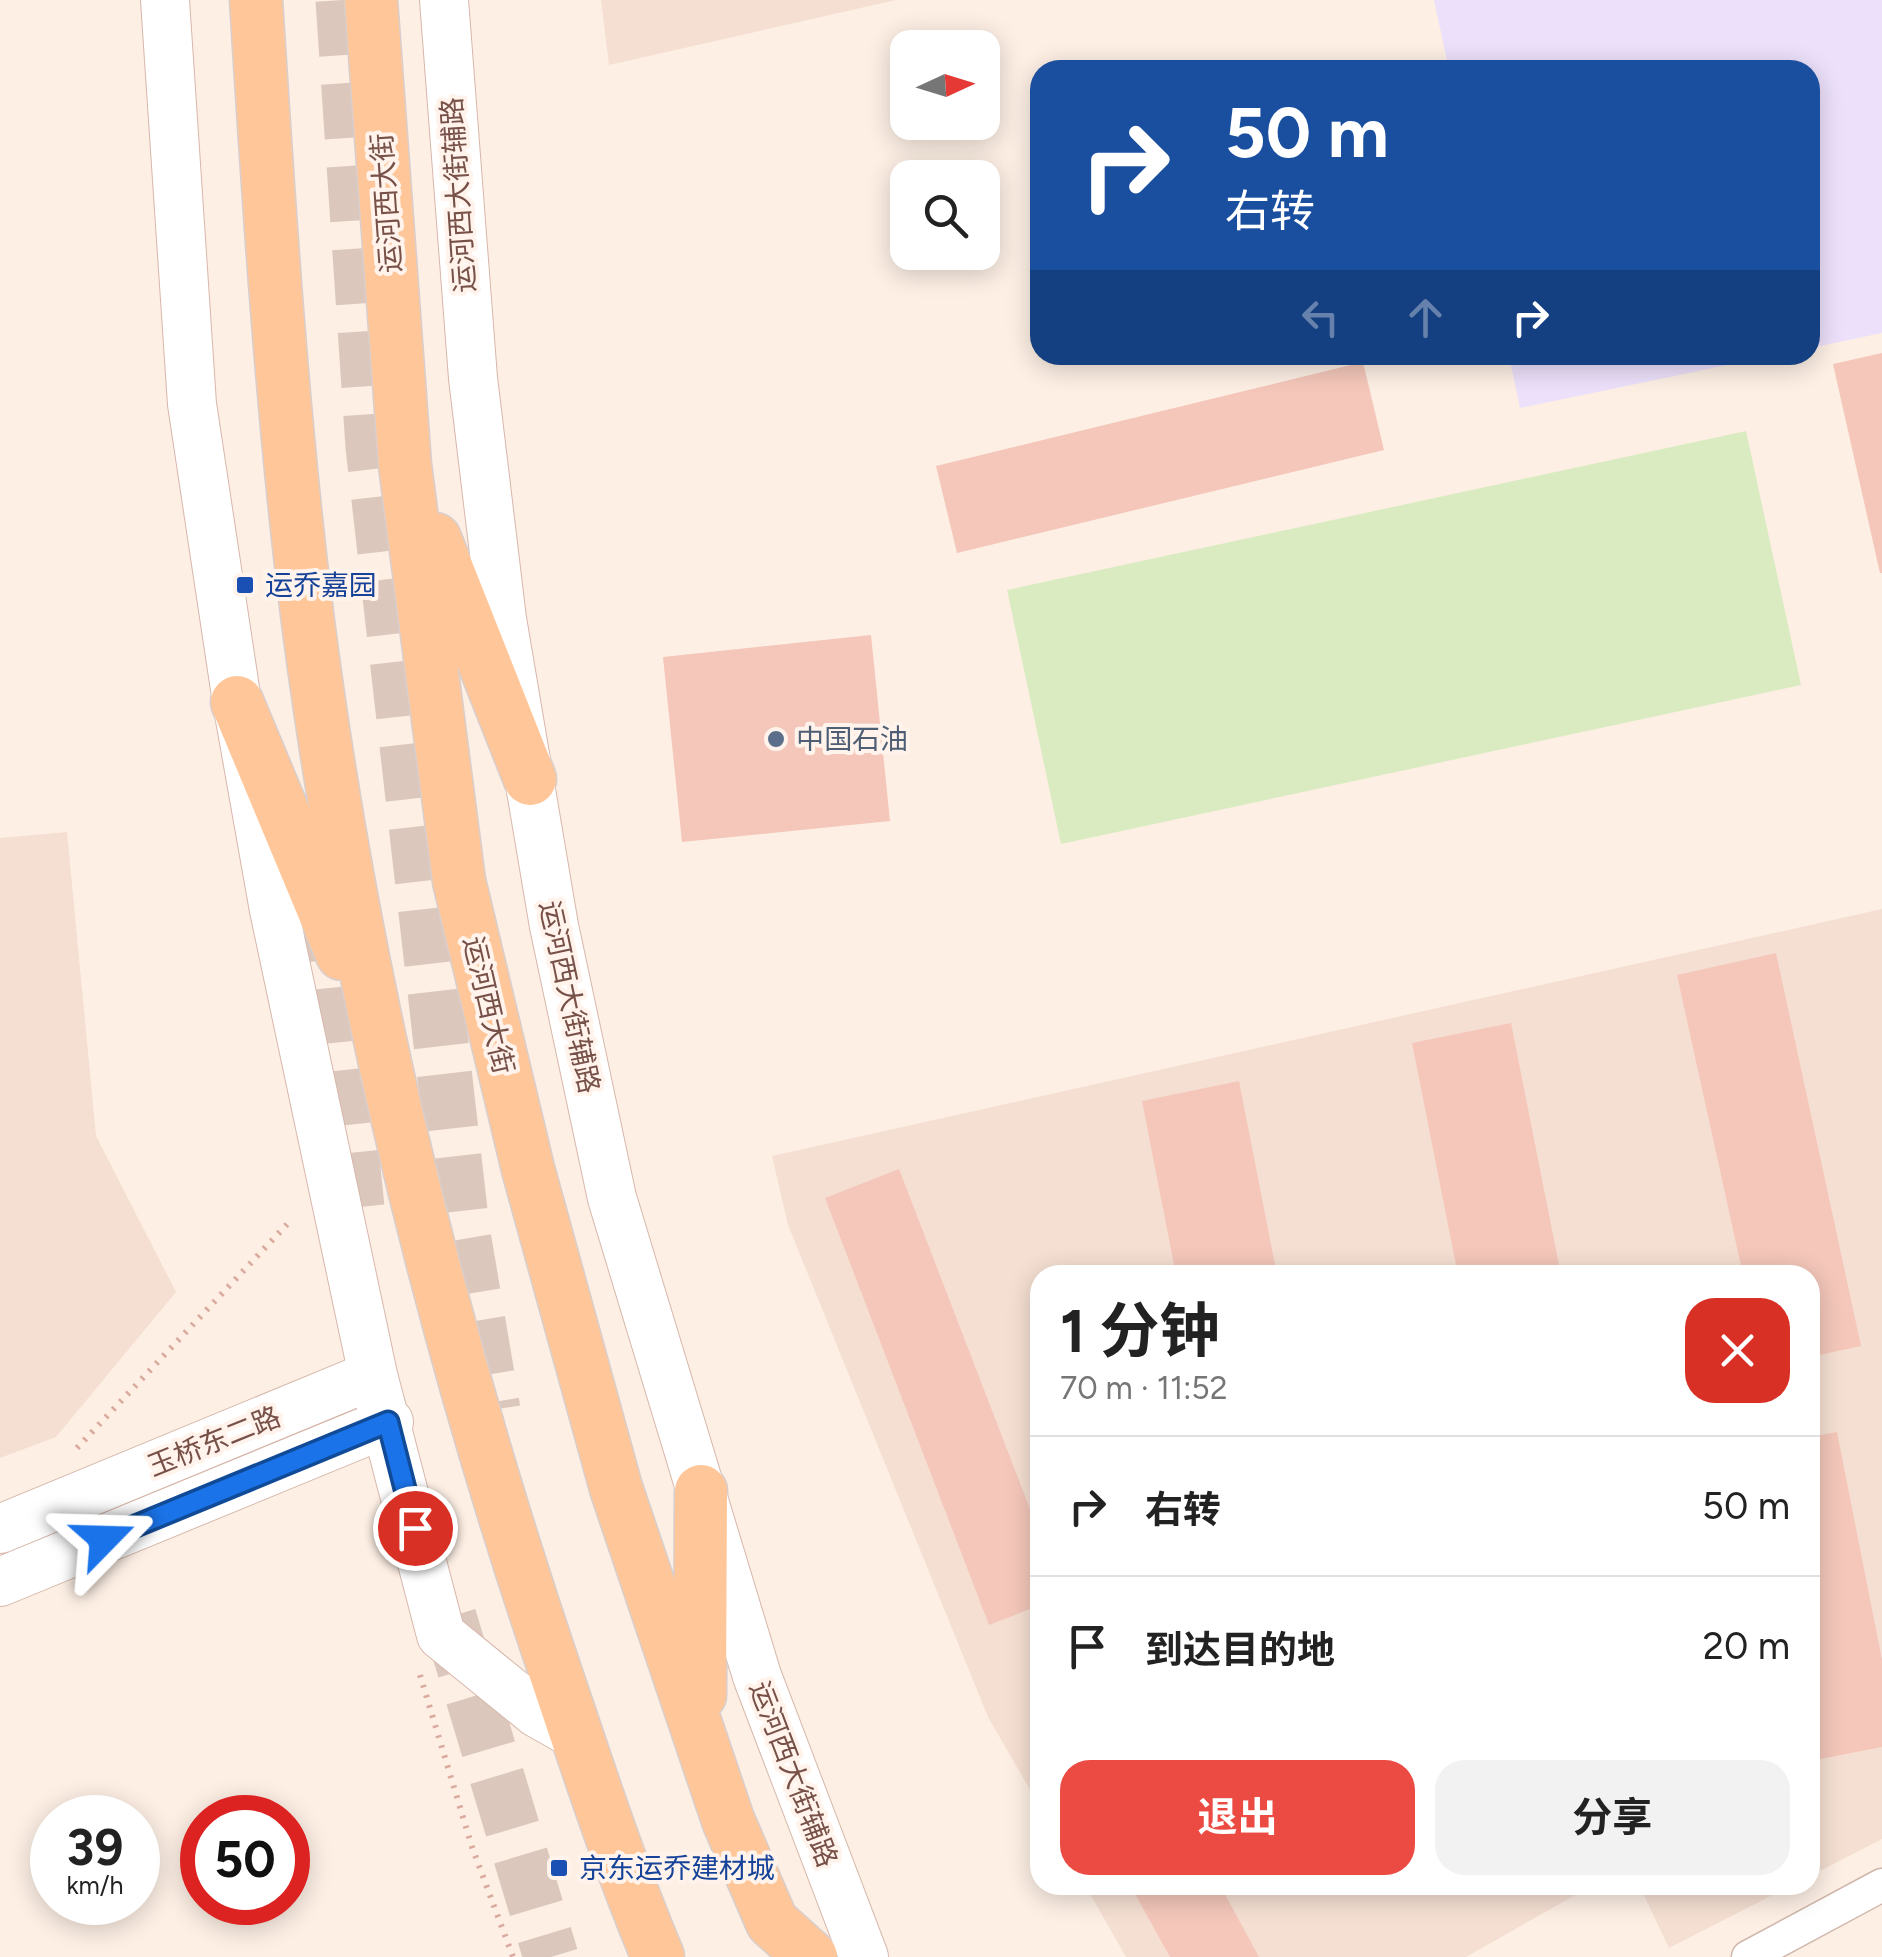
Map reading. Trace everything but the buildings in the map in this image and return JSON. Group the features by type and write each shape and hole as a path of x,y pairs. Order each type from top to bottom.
{"main road":[{"path":"256,0 281,358 303,577 361,945 449,1329 492,1484 614,1855 658,1957"},
{"name":"运河西大街","path":"371,0 406,465 459,881 528,1169 616,1488 728,1820 772,1922 811,1957"},
{"path":"406,465 530,779"},
{"path":"237,702 384,1054"},
{"path":"700,1736 701,1490"}],"street":[{"path":"165,0 192,404 237,702 274,910 373,1375 441,1635 537,1713 576,1735"},
{"name":"运河西大街辅路","path":"444,0 473,378 502,619 554,926 612,1198 756,1676 864,1957"},
{"name":"玉桥东二路","path":"0,1529 373,1375"},
{"name":"玉桥东二路","path":"0,1582 388,1422"},
{"path":"1748,1957 1882,1884"}],"path":[{"path":"60,1456 75,1450 292,1219"}],"shaded area":[{"path":"601,0 896,0 609,65"},
{"path":"1434,0 1882,0 1882,333 1820,346 1820,60 1447,60"},
{"path":"1511,365 1727,365 1520,408"},
{"path":"67,832 96,1136 176,1292 56,1437 0,1458 0,838"},
{"path":"1882,909 1882,1839 1820,1871 1820,1265 1030,1265 1030,1790 988,1717 788,1225 772,1156"},
{"path":"1091,1895 1575,1895 1466,1957 1126,1957"},
{"path":"1644,1895 1772,1895 1669,1948"}],"green space":[{"path":"1746,431 1801,685 1061,844 1007,590"}],"tunnel":[{"path":"343,0 373,447 462,1228 493,1410"},
{"path":"326,905 359,1227"},
{"path":"449,1617 551,1957"}],"place":[{"name":"运乔嘉园","path":"245,585"},
{"name":"中国石油","path":"776,739"},
{"name":"京东运乔建材城","path":"559,1868"}],"route":[{"path":"104,1539 388,1422 415,1528"}]}
